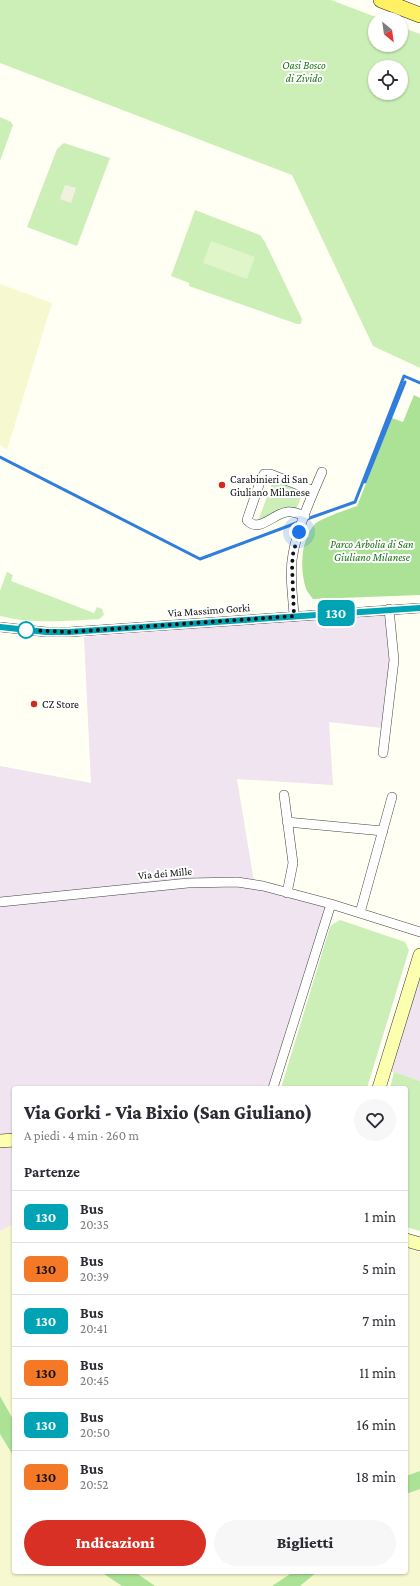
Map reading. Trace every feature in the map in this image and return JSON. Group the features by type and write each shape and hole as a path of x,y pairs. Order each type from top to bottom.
{"main road":[{"path":"381,0 420,15"}],"street":[{"path":"294,616 293,554 299,532 322,472"},
{"path":"305,516 288,512 258,525 250,523 247,520 264,474 270,474 314,491"},
{"name":"Via Massimo Gorki","path":"0,627 46,632 69,632 420,608"},
{"path":"383,753 394,660 389,609"},
{"path":"284,796 293,863 287,893"},
{"path":"360,913 392,797"},
{"path":"287,822 382,831"},
{"name":"Via dei Mille","path":"0,902 206,882 248,883 330,904 420,932"},
{"path":"274,1086 330,904"},
{"path":"381,1086 420,955"},
{"path":"0,1141 12,1140"},
{"path":"408,1241 420,1244"}],"shaded area":[{"path":"65,185 76,188 71,203 60,199"},
{"path":"385,614 390,659 382,728 329,722 333,785 237,779 255,888 325,907 269,1086 12,1086 12,1225 0,1231 0,766 91,783 84,637"},
{"path":"420,967 420,1081 387,1070"}],"green space":[{"name":"Oasi Bosco di Zivido","path":"0,0 331,0 368,14 368,52 408,52 408,30 420,34 420,368 373,346 292,175 0,63"},
{"path":"0,117 11,122 13,125 0,161"},
{"path":"64,143 110,158 77,246 27,227 57,149"},
{"path":"195,210 260,235 265,242 302,319 301,324 297,324 189,286 189,283 171,276"},
{"path":"211,241 255,257 247,279 203,263"},
{"path":"0,284 52,303 7,450 0,445"},
{"name":"Parco Arbolia di San Giuliano Milanese","path":"414,395 420,398 420,595 313,599 306,589 303,573 302,564 306,538 315,524 334,514 357,506 392,418 403,422"},
{"path":"273,481 303,492 296,510 258,521"},
{"path":"7,572 13,575 11,581 94,613 97,607 102,609 104,615 99,619 49,621 12,619 0,616 0,591"},
{"path":"340,920 405,942 409,950 368,1086 282,1086 330,927"},
{"path":"394,1072 420,1081 420,1231 408,1228 408,1086 390,1086"},
{"path":"12,1225 12,1417 0,1396 0,1231"},
{"path":"408,1249 420,1252 420,1471 408,1475"},
{"path":"0,1396 12,1417 12,1454 0,1434"},
{"path":"0,1434 12,1454 12,1574 104,1574 122,1586 0,1586"},
{"path":"420,1471 420,1489 408,1493 408,1475"},
{"path":"420,1489 420,1586 300,1586 315,1574 408,1574 408,1493"},
{"path":"104,1574 138,1574 155,1586 122,1586"},
{"path":"138,1574 290,1574 272,1586 155,1586"},
{"path":"290,1574 315,1574 300,1586 272,1586"}],"waterway":[{"path":"304,520 355,502 404,376 420,383"},
{"path":"365,482 405,382"},
{"path":"0,457 200,559 299,522"}],"bus line":[{"name":"130","path":"0,627 46,632 69,632 420,608"}],"place":[{"name":"Carabinieri di San Giuliano Milanese","path":"222,485"},
{"name":"CZ Store","path":"34,704"}],"route":[{"path":"26,630 69,632 294,616 292,565 293,554 299,532"}]}
